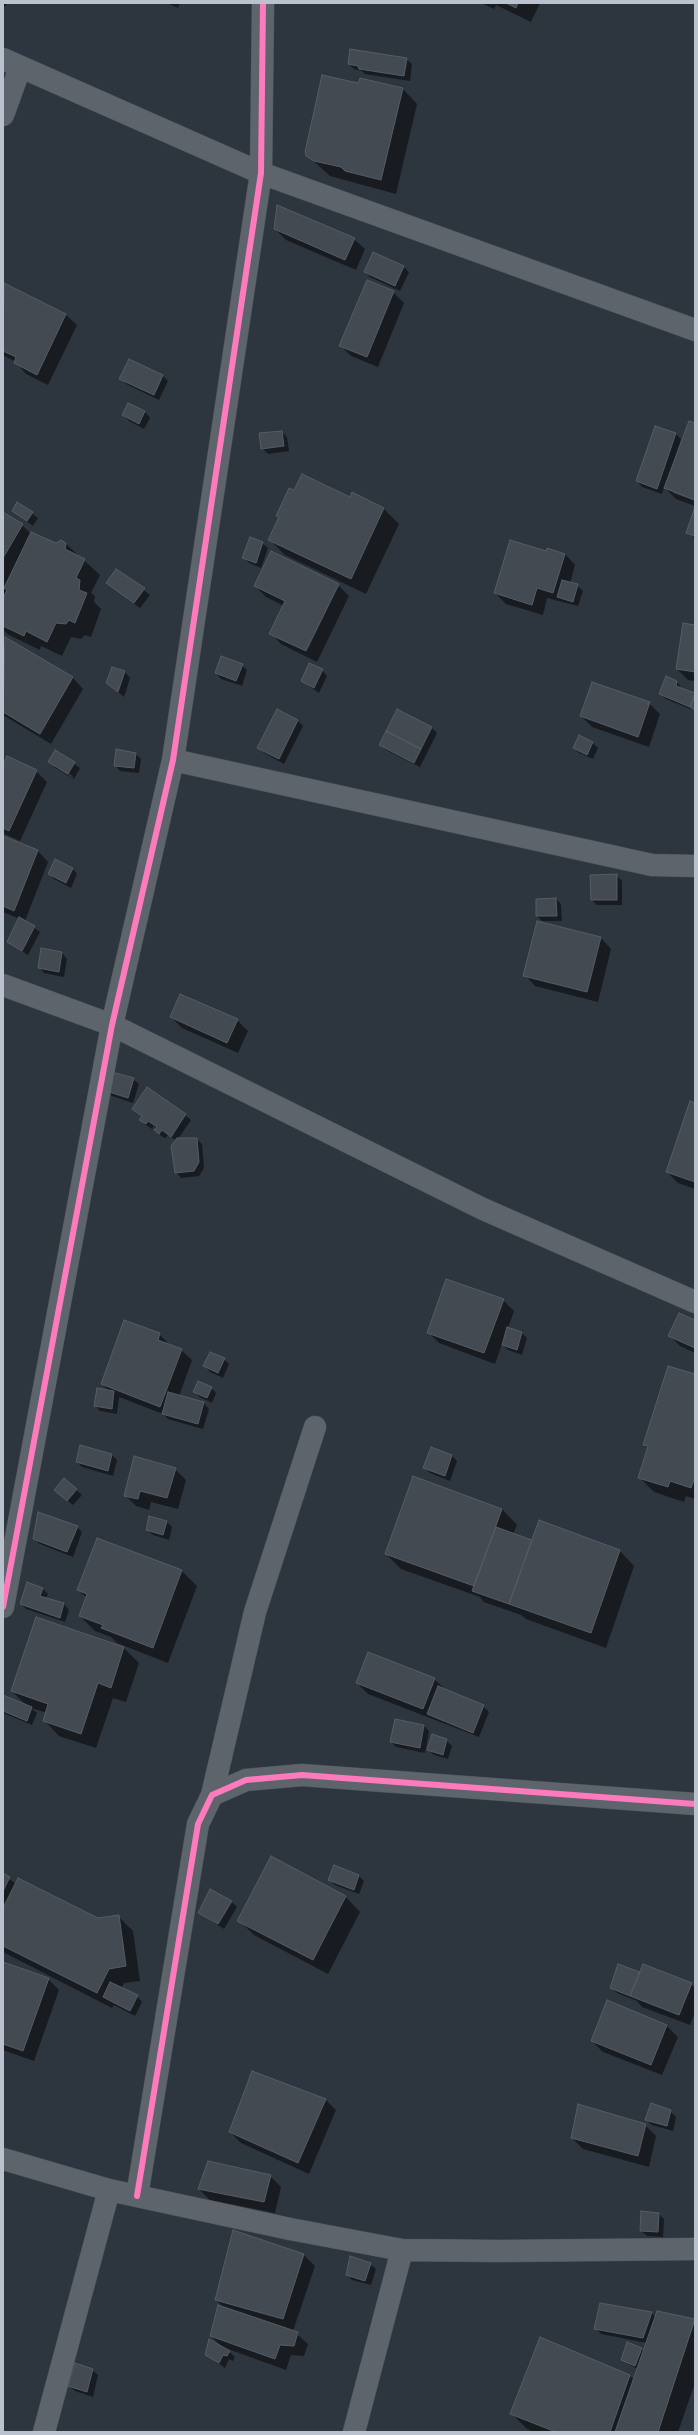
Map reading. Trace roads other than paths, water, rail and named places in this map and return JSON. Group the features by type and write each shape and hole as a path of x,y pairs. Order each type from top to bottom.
{"street":[{"path":"3,1607 112,1026 172,760 261,173 263,3"},
{"path":"3,115 11,64 261,173 695,330"},
{"path":"172,760 652,865 695,866"},
{"path":"3,985 112,1026 483,1209 695,1302"},
{"path":"136,2196 198,1824 212,1795 254,1612 315,1427"},
{"path":"212,1795 246,1780 302,1774 695,1804"},
{"path":"3,2159 109,2190 290,2229 402,2250 500,2251 695,2249"},
{"path":"44,2432 109,2190"},
{"path":"354,2432 402,2250"}]}
